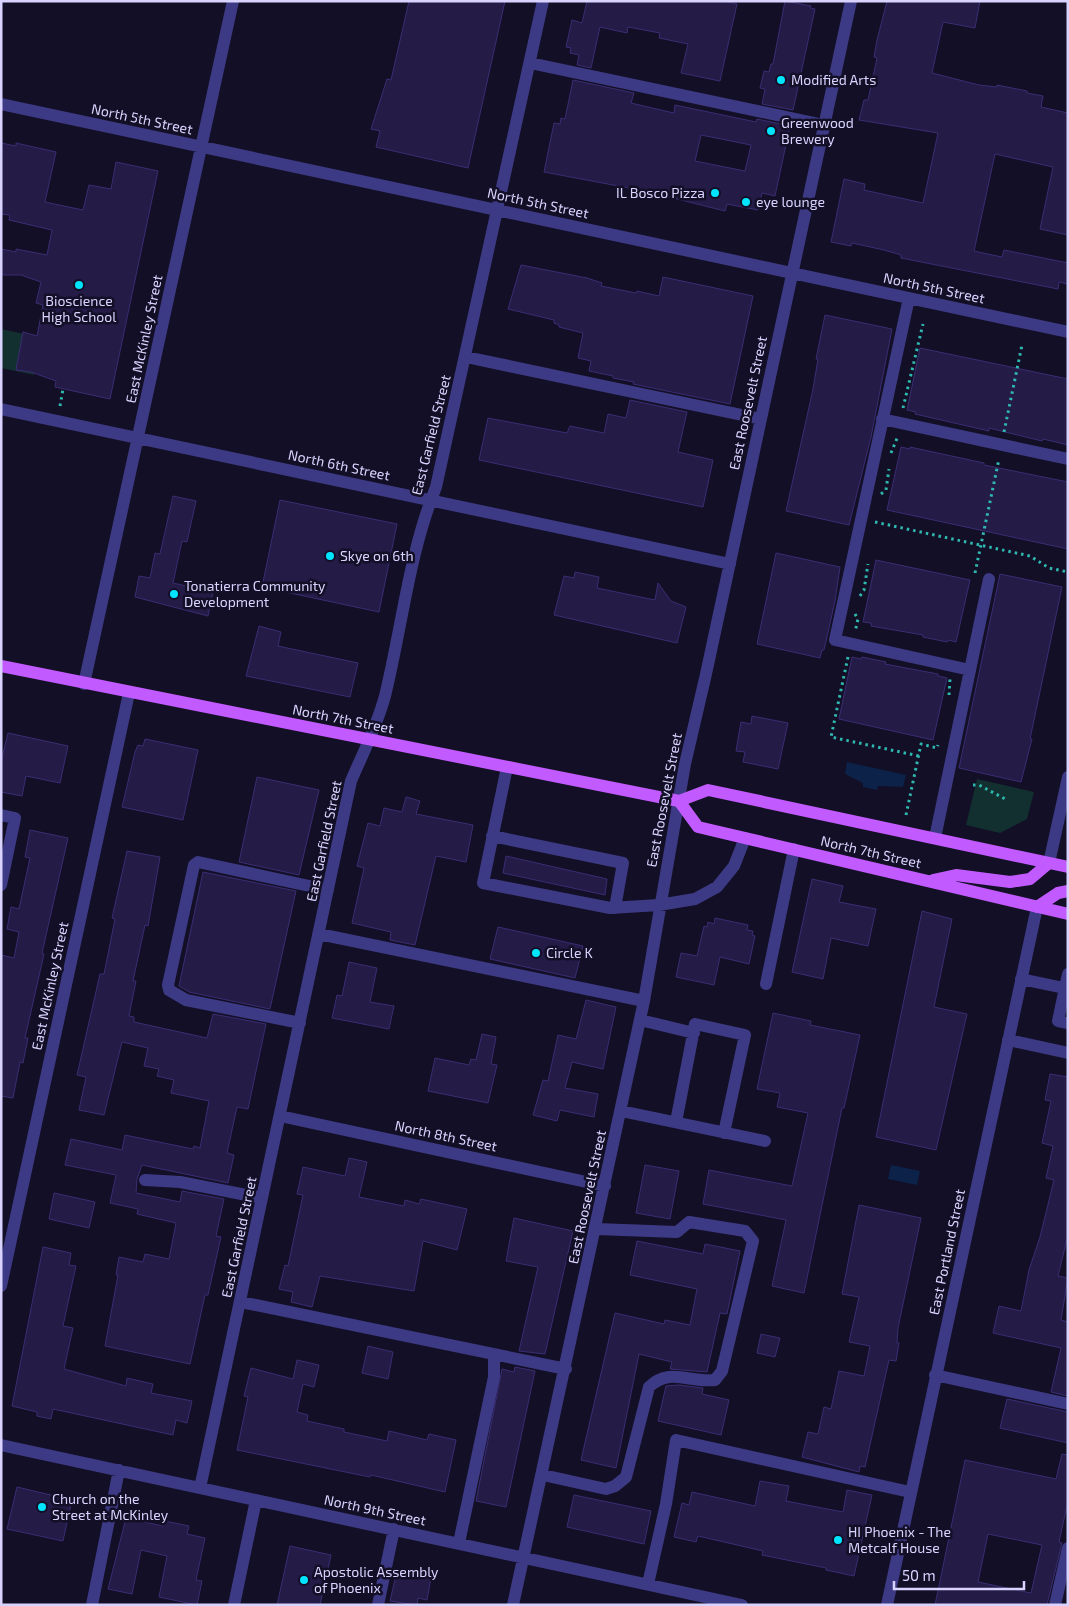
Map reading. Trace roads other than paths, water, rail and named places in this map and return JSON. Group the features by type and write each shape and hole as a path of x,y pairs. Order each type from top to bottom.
{"main road":[{"name":"North 7th Street","path":"1,666 128,693 371,739 679,801 708,790 1068,868"},
{"name":"North 7th Street","path":"679,801 698,827 1068,914"},
{"path":"929,881 956,875 1010,882 1030,879 1049,863"},
{"path":"1037,907 1058,893 1068,891"}],"street":[{"name":"East McKinley Street","path":"84,684 233,1"},
{"name":"East Garfield Street","path":"200,1488 351,781 371,739 384,698 421,529 436,487 543,1"},
{"name":"East Roosevelt Street","path":"513,1605 543,1475 644,1001 659,905 685,764 852,1"},
{"path":"530,63 824,125"},
{"name":"North 5th Street","path":"1,104 1068,332"},
{"path":"909,298 835,640 970,670"},
{"path":"466,357 760,419"},
{"name":"North 6th Street","path":"1,409 730,564"},
{"path":"882,419 1068,459"},
{"path":"934,838 989,578"},
{"name":"East McKinley Street","path":"1,1286 128,693"},
{"path":"507,767 483,882 615,908 659,905 695,899 717,888 734,866 745,838"},
{"path":"1049,863 1067,784"},
{"path":"1,815 15,818 1,885"},
{"path":"492,836 624,863 615,908"},
{"path":"766,984 794,849"},
{"path":"300,1023 186,1000 169,990 168,985 194,865 198,862 328,890"},
{"name":"East Portland Street","path":"887,1605 1037,907"},
{"path":"319,934 644,1001"},
{"path":"1021,979 1067,978 1065,1002 1058,1021 1068,1023"},
{"path":"640,1020 694,1033"},
{"path":"676,1122 695,1024 745,1035 724,1132"},
{"path":"1008,1040 1068,1053"},
{"path":"621,1111 765,1141"},
{"name":"North 8th Street","path":"280,1116 605,1186"},
{"path":"145,1180 180,1182 262,1198"},
{"path":"543,1475 606,1489 614,1486 626,1477 649,1387 658,1379 666,1376 705,1381 715,1380 722,1371 753,1241 745,1231 689,1222 677,1232 596,1229"},
{"path":"241,1302 566,1368"},
{"path":"459,1543 494,1377 494,1354"},
{"path":"935,1376 1068,1404"},
{"path":"648,1584 666,1504 676,1440 910,1492"},
{"name":"North 9th Street","path":"1,1445 740,1605"},
{"path":"92,1605 120,1470"},
{"path":"234,1605 256,1500"},
{"path":"378,1605 394,1529"},
{"path":"1055,1605 1068,1548"}],"water":[{"path":"847,762 906,775 903,787 878,786 877,790 863,787 863,783 845,774"},
{"path":"891,1165 920,1171 917,1185 888,1179"}],"place":[{"name":"Modified Arts","path":"781,80"},
{"name":"Greenwood Brewery","path":"771,131"},
{"name":"IL Bosco Pizza","path":"715,193"},
{"name":"eye lounge","path":"746,202"},
{"name":"Bioscience High School","path":"79,285"},
{"name":"Skye on 6th","path":"330,556"},
{"name":"Tonatierra Community Development","path":"174,594"},
{"name":"Circle K","path":"536,953"},
{"name":"Church on the Street at McKinley","path":"42,1507"},
{"name":"HI Phoenix - The Metcalf House","path":"838,1540"},
{"name":"Apostolic Assembly of Phoenix","path":"304,1580"}]}
